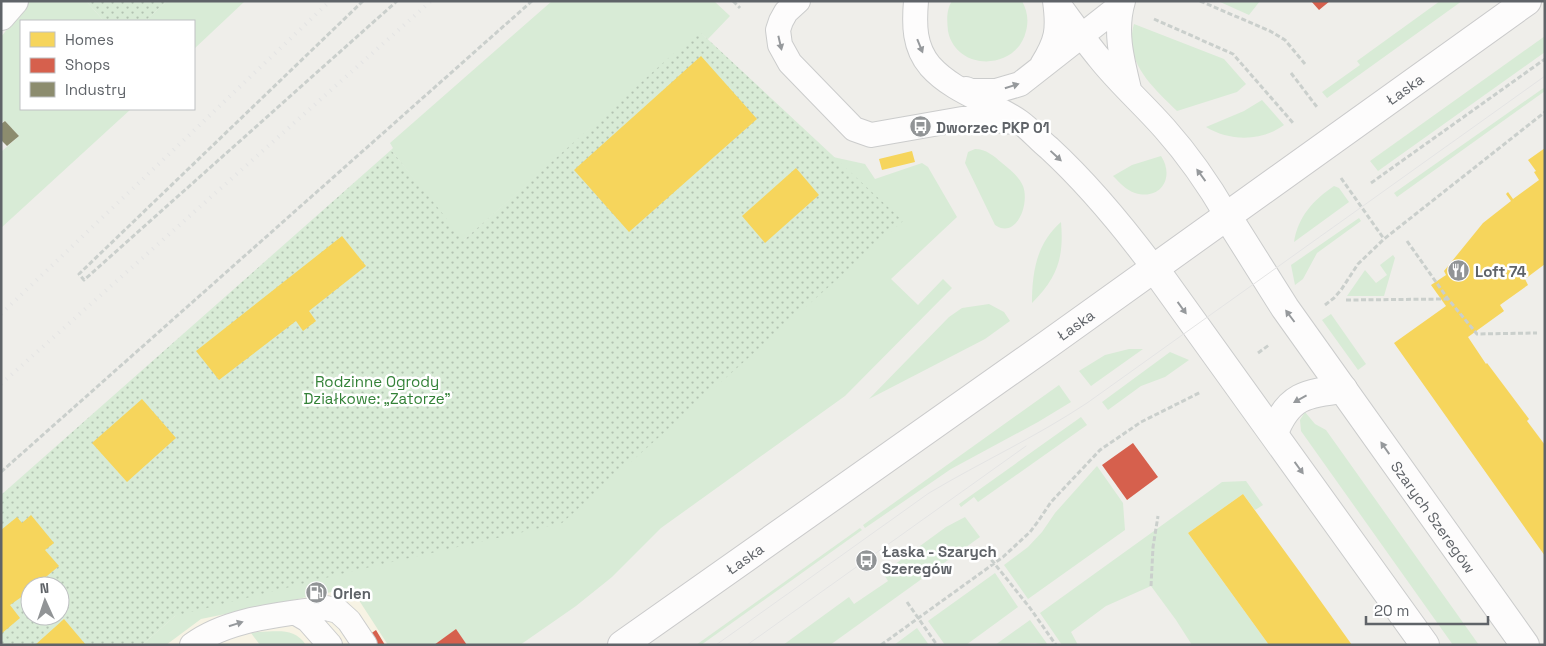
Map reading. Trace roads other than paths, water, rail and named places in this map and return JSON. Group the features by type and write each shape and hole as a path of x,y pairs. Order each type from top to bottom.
{"street":[{"path":"1,16 14,1"},
{"name":"Łaska","path":"622,645 1228,216 1526,1"},
{"name":"Szarych Szeregów","path":"1228,216 1285,308 1525,645"},
{"path":"1154,268 1425,645"},
{"path":"1274,433 1280,416 1292,403 1306,395 1344,390"}],"lane":[{"path":"798,1 786,12 780,21 778,30 780,46 790,63 854,128 871,135 962,120 984,119 1021,122"},
{"path":"916,1 914,24 918,46 930,66 948,82 1021,122 1081,179 1154,268"},
{"path":"1039,68 1053,48 1058,24 1056,1"},
{"path":"1056,1 1100,59 1165,128 1208,184 1228,216"},
{"path":"948,82 971,91 996,91 1020,84 1122,3"},
{"path":"1122,3 1119,18 1119,49 1130,93"},
{"path":"192,645 216,630 240,622 326,608 338,611 349,621 365,645"},
{"path":"296,613 308,620 330,645"}],"tram line":[{"path":"716,645 929,493 1048,427 1087,403 1545,76"},
{"path":"747,645 1026,446"}],"railway":[{"path":"1,314 330,1"},
{"path":"1,384 431,1"}],"place":[{"name":"Dworzec PKP 01","path":"920,127"},
{"name":"Loft 74","path":"1459,271"},
{"name":"Łaska - Szarych Szeregów","path":"866,560"},
{"name":"Orlen","path":"317,593"}],"park label":[{"name":"Rodzinne Ogrody Działkowe: „Zatorze”","path":"377,390"}]}
